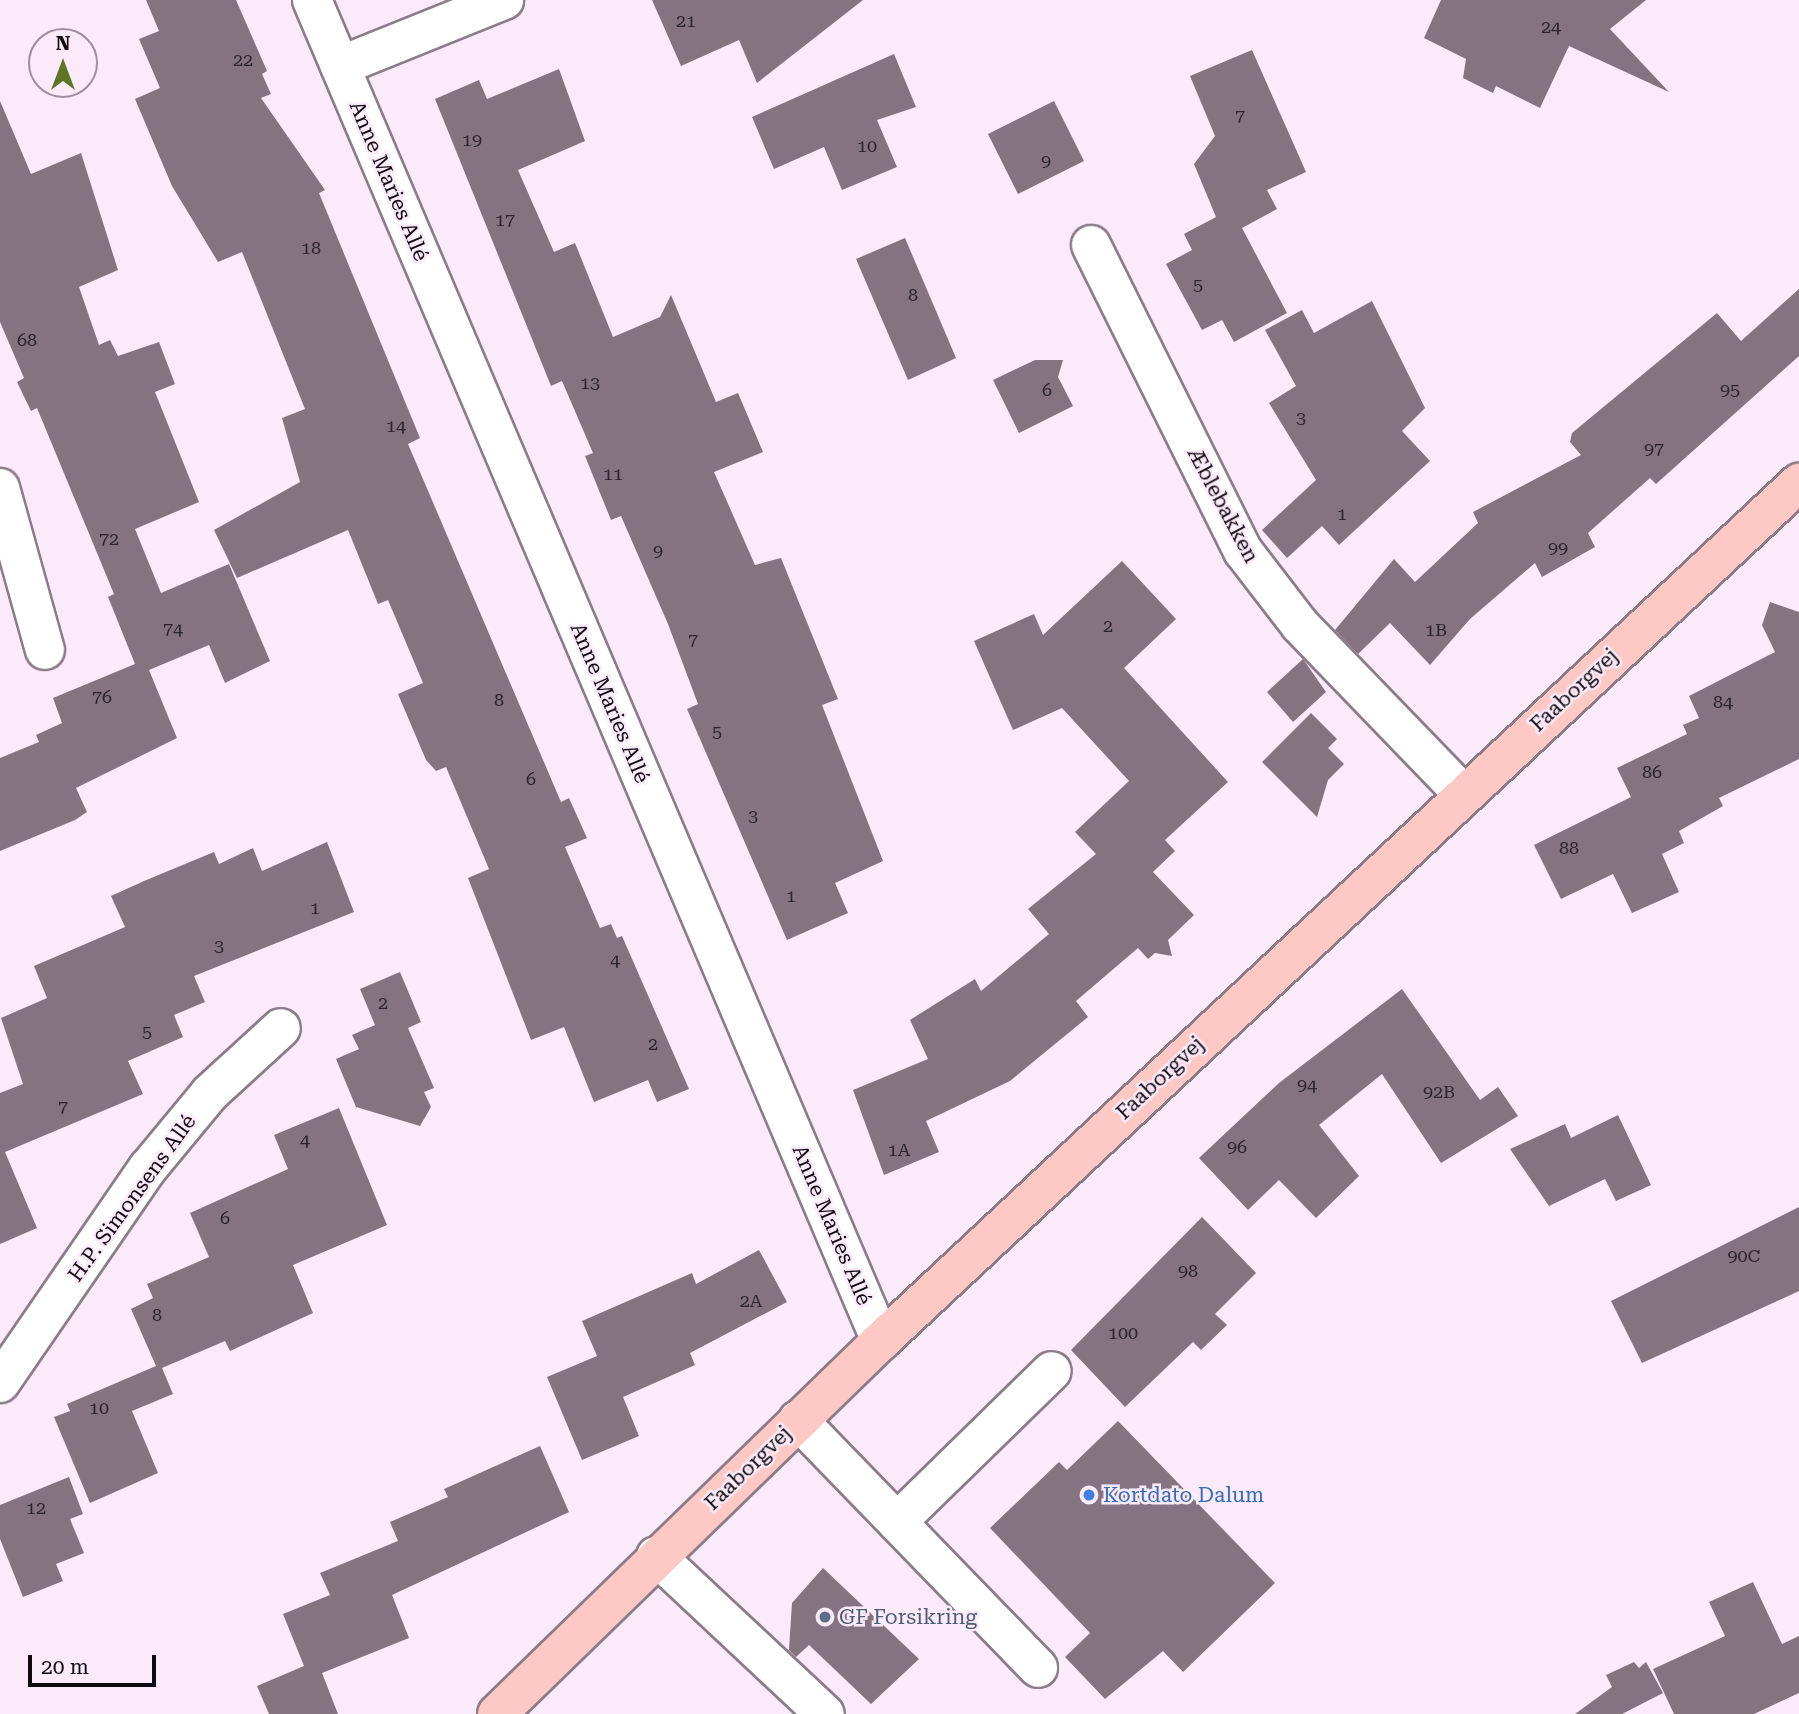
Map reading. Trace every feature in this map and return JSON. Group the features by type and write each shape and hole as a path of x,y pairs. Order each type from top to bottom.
{"main road":[{"name":"Faaborgvej","path":"482,1714 527,1679 1462,793 1799,483"},
{"name":"Faaborgvej","path":"497,1714 527,1679"}],"street":[{"name":"Anne Maries Allé","path":"312,0 881,1341"},
{"path":"340,66 504,0"},
{"name":"Æblebakken","path":"1091,245 1243,551 1300,625 1462,793"},
{"path":"0,489 44,650"},
{"name":"H.P. Simonsens Allé","path":"0,1383 148,1168 210,1093 281,1028"},
{"path":"897,1522 1052,1371"},
{"path":"798,1420 1038,1668"},
{"path":"656,1556 825,1714"}],"building":[{"path":"146,0 236,0 267,71 262,74 271,94 261,98 325,190 319,193 420,438 408,444 561,802 569,798 587,838 565,847 600,928 611,924 617,938 622,936 689,1089 657,1102 648,1080 594,1102 564,1027 531,1040 468,878 489,869 446,767 436,771 426,760 398,694 423,683 388,600 378,604 348,530 237,578 214,530 300,482 282,418 305,409 242,252 218,262 172,186 135,99 160,88 139,39 159,31"},
{"path":"652,0 863,0 757,83 739,40 681,66"},
{"path":"1441,0 1646,0 1610,29 1669,92 1569,46 1540,108 1496,86 1493,93 1463,78 1466,59 1424,38"},
{"path":"1252,50 1306,172 1267,190 1277,209 1242,228 1287,313 1234,342 1222,320 1202,330 1166,264 1192,250 1184,234 1216,217 1194,164 1215,136 1190,76"},
{"path":"894,54 916,107 877,120 897,167 842,190 824,147 774,169 752,117"},
{"path":"559,69 585,141 518,170 554,252 575,243 613,337 660,317 671,295 716,402 738,393 763,452 714,472 755,565 781,558 838,699 822,705 883,861 835,883 848,913 787,940 687,709 698,704 668,624 621,516 611,520 585,456 593,453 562,381 551,386 435,99 479,80 487,99"},
{"path":"0,101 31,174 81,153 118,270 79,287 99,345 110,340 118,356 159,342 175,384 155,392 199,502 135,529 161,593 229,564 270,661 225,683 209,645 149,670 177,738 76,788 87,812 75,820 0,851 0,758 39,742 36,735 62,723 53,698 135,664 108,597 114,594 37,408 31,411 17,382 24,378 0,322"},
{"path":"1054,101 1084,161 1018,194 988,134"},
{"path":"905,238 956,358 908,380 856,259"},
{"path":"1799,289 1799,356 1656,484 1650,478 1588,533 1595,547 1542,577 1535,563 1470,619 1430,665 1390,623 1358,654 1335,630 1394,559 1415,582 1478,523 1473,512 1581,455 1570,442 1572,433 1717,313 1741,341"},
{"path":"1372,301 1425,408 1402,431 1430,461 1339,545 1322,526 1287,558 1262,530 1316,480 1269,403 1296,386 1265,330 1302,310 1314,333"},
{"path":"1035,360 1063,360 1058,377 1073,406 1019,433 993,380"},
{"path":"1122,561 1176,619 1124,668 1228,782 1165,840 1175,851 1153,872 1194,915 1168,940 1172,956 1155,953 1148,959 1138,948 1076,1001 1088,1017 1010,1081 926,1121 939,1152 884,1175 853,1090 928,1059 910,1020 975,979 981,991 1049,934 1028,909 1096,854 1075,832 1129,781 1062,708 1013,730 974,641 1034,614 1043,635"},
{"path":"1770,602 1799,612 1799,759 1719,798 1723,806 1679,831 1684,843 1662,854 1679,892 1632,913 1613,874 1561,899 1534,845 1631,797 1617,768 1687,734 1683,725 1699,718 1689,696 1775,652 1762,625"},
{"path":"1303,659 1326,692 1293,722 1267,692"},
{"path":"1311,713 1337,739 1328,748 1344,764 1328,780 1317,817 1262,762"},
{"path":"327,842 354,912 194,976 205,1002 174,1015 183,1037 128,1061 143,1094 5,1152 37,1228 0,1244 0,1093 23,1084 1,1018 47,998 34,966 125,927 111,896 144,881 214,852 219,864 253,848 262,871"},
{"path":"400,972 421,1022 408,1028 434,1088 424,1092 431,1107 420,1126 356,1107 336,1059 359,1049 352,1035 375,1025 360,989"},
{"path":"1402,989 1480,1100 1498,1087 1518,1116 1441,1163 1382,1074 1319,1125 1359,1176 1316,1218 1279,1180 1248,1210 1199,1158 1279,1083"},
{"path":"339,1108 387,1225 293,1265 313,1313 230,1351 225,1341 162,1368 173,1394 132,1411 158,1473 90,1503 54,1417 70,1411 67,1404 156,1366 131,1309 153,1298 147,1284 209,1257 190,1213 288,1169 274,1135"},
{"path":"1618,1115 1651,1185 1616,1201 1605,1179 1549,1206 1510,1149 1565,1124 1571,1138"},
{"path":"1799,1207 1799,1291 1642,1363 1611,1301"},
{"path":"1202,1217 1256,1273 1215,1314 1227,1325 1201,1350 1193,1342 1125,1407 1071,1350"},
{"path":"759,1250 787,1302 690,1353 695,1365 623,1397 639,1436 582,1460 547,1377 597,1356 582,1321 692,1273 696,1284"},
{"path":"1118,1421 1275,1583 1183,1672 1163,1651 1105,1699 1065,1657 1090,1633 990,1528 1059,1462 1067,1470"},
{"path":"540,1446 569,1512 392,1595 409,1638 322,1673 338,1714 269,1714 257,1686 304,1666 283,1614 330,1595 320,1573 398,1541 390,1522 448,1497 444,1489"},
{"path":"69,1477 83,1514 70,1519 84,1553 56,1564 63,1581 23,1597 0,1539 0,1505"},
{"path":"823,1568 919,1659 871,1704 809,1645 796,1657 789,1650 792,1603"},
{"path":"1753,1582 1782,1644 1799,1636 1799,1693 1754,1714 1674,1714 1653,1669 1725,1636 1709,1602"},
{"path":"1634,1662 1639,1668 1646,1662 1663,1693 1622,1714 1575,1714 1612,1687 1606,1675"}],"place":[{"name":"Kortdato Dalum","path":"1089,1495"},
{"name":"GF Forsikring","path":"825,1617"}]}
